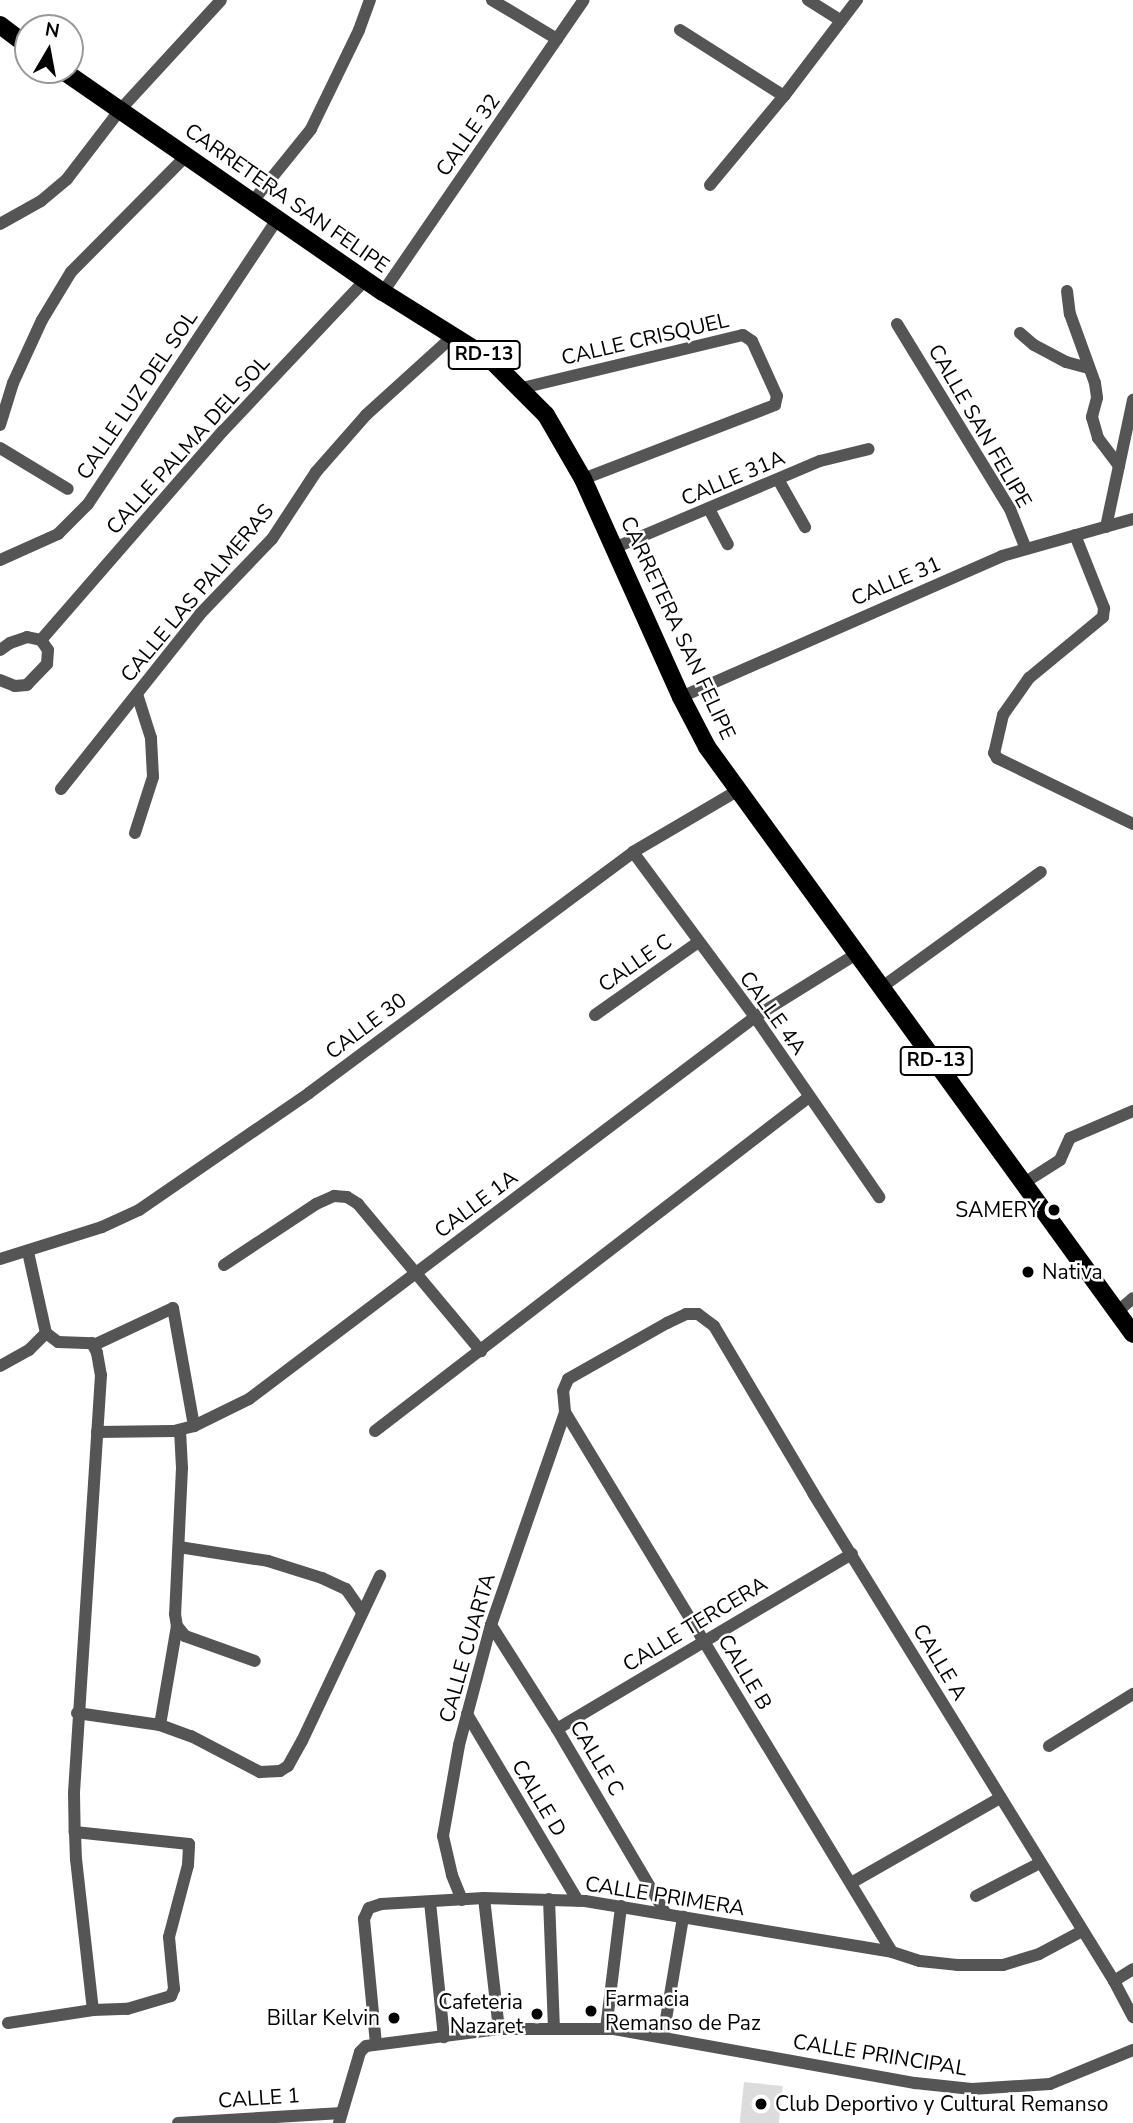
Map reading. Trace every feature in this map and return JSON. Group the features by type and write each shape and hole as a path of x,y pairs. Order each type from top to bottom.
{"main road":[{"name":"CARRETERA SAN FELIPE","path":"82,84 383,292 490,359 522,388 546,415 583,479 681,698 707,747 1133,1334"}],"street":[{"path":"0,224 41,201 67,179 120,110 221,0"},
{"path":"253,201 311,128 359,30 370,0"},
{"path":"492,0 557,39"},
{"name":"CALLE 32","path":"383,292 584,0"},
{"path":"808,0 841,22"},
{"path":"710,185 784,96 857,0"},
{"path":"680,30 784,96"},
{"path":"0,425 13,383 27,352 71,272 186,156"},
{"name":"CALLE LUZ DEL SOL","path":"0,560 58,534 88,504 277,219"},
{"name":"CALLE PALMA DEL SOL","path":"41,640 223,431 366,279"},
{"path":"1067,291 1070,314 1097,398 1092,417 1098,438 1119,466"},
{"name":"CALLE SAN FELIPE","path":"897,324 1003,497 1026,549"},
{"path":"1020,333 1034,345 1066,362 1089,368"},
{"name":"CALLE CRISQUEL","path":"522,388 743,335 752,341 776,396 775,405 583,479"},
{"name":"CALLE LAS PALMERAS","path":"61,789 200,614 272,539 316,472 366,415 453,336"},
{"path":"1106,527 1133,400"},
{"path":"0,448 68,489"},
{"name":"CALLE 31A","path":"614,548 779,481 820,461 869,449"},
{"path":"779,481 805,527"},
{"path":"709,509 728,544"},
{"name":"CALLE 31","path":"681,698 890,604 1026,549 1133,519"},
{"path":"1075,535 1104,608 1102,617 1029,678 1003,715 994,753 997,758 1133,824"},
{"path":"0,650 27,637 41,640 48,650 47,664 27,685 15,686 0,680"},
{"path":"135,833 153,777 151,738 137,694"},
{"name":"CALLE 30","path":"0,1259 103,1227 139,1210 309,1093 633,852 737,791"},
{"name":"CALLE 4A","path":"633,852 697,943 755,1017 879,1197"},
{"path":"883,987 1041,872"},
{"name":"CALLE C","path":"595,1015 697,943"},
{"name":"CALLE 1A","path":"97,1432 180,1430 249,1399 755,1017 858,953"},
{"path":"375,1431 809,1097"},
{"path":"1024,1183 1060,1160 1070,1138 1133,1111"},
{"path":"224,1265 334,1196 347,1197 358,1205 481,1351"},
{"path":"28,1252 46,1333 58,1342 94,1345 173,1308 194,1426"},
{"path":"1118,1312 1133,1298"},
{"name":"CALLE CUARTA","path":"462,1899 443,1836 467,1714 491,1625 565,1412 563,1391 568,1379 596,1360 687,1314 698,1314 714,1326"},
{"name":"CALLE A","path":"714,1326 1114,1981 1133,2017"},
{"path":"0,1366 29,1350 46,1333"},
{"path":"93,2010 75,1832 77,1713 101,1375 94,1345"},
{"name":"CALLE B","path":"565,1412 892,1952"},
{"path":"160,1725 177,1626 175,1614 179,1547 180,1430"},
{"path":"179,1547 268,1561 322,1577 346,1589 362,1612"},
{"name":"CALLE TERCERA","path":"557,1728 852,1554"},
{"path":"77,1713 160,1725 191,1736 260,1772 280,1771 288,1766 298,1749 380,1576"},
{"name":"CALLE C","path":"491,1625 557,1728 666,1914"},
{"path":"177,1626 185,1636 255,1661"},
{"path":"1049,1746 1133,1694"},
{"name":"CALLE D","path":"467,1714 578,1901"},
{"path":"851,1883 1000,1798"},
{"path":"8,2023 93,2010 127,2009 173,1993 170,1929 188,1865 190,1847 186,1843 75,1832"},
{"path":"976,1896 1040,1863"},
{"path":"484,1898 499,2029"},
{"name":"CALLE PRIMERA","path":"371,2045 364,1919 369,1908 381,1904 484,1898 578,1901 892,1952 920,1961 1003,1965 1039,1954 1082,1931"},
{"path":"549,1899 554,2029"},
{"path":"430,1902 444,2037"},
{"path":"606,2029 621,1906"},
{"path":"663,2037 683,1917"},
{"path":"1114,1981 1133,1969"},
{"name":"CALLE PRINCIPAL","path":"371,2045 499,2029 606,2029 663,2037 915,2084 972,2089 1049,2084 1133,2050"},
{"path":"340,2118 360,2052 371,2045"},
{"name":"CALLE 1","path":"185,2123 340,2118"}],"shaded area":[{"name":"Club Deportivo y Cultural Remanso","path":"744,2082 783,2086 779,2123 740,2123"}],"place":[{"name":"SAMERY","path":"1054,1210"},
{"name":"Nativa","path":"1028,1272"},
{"name":"Farmacia Remanso de Paz","path":"591,2011"},
{"name":"Cafeteria Nazaret","path":"537,2014"},
{"name":"Billar Kelvin","path":"394,2018"},
{"name":"Club Deportivo y Cultural Remanso","path":"761,2104"}]}
